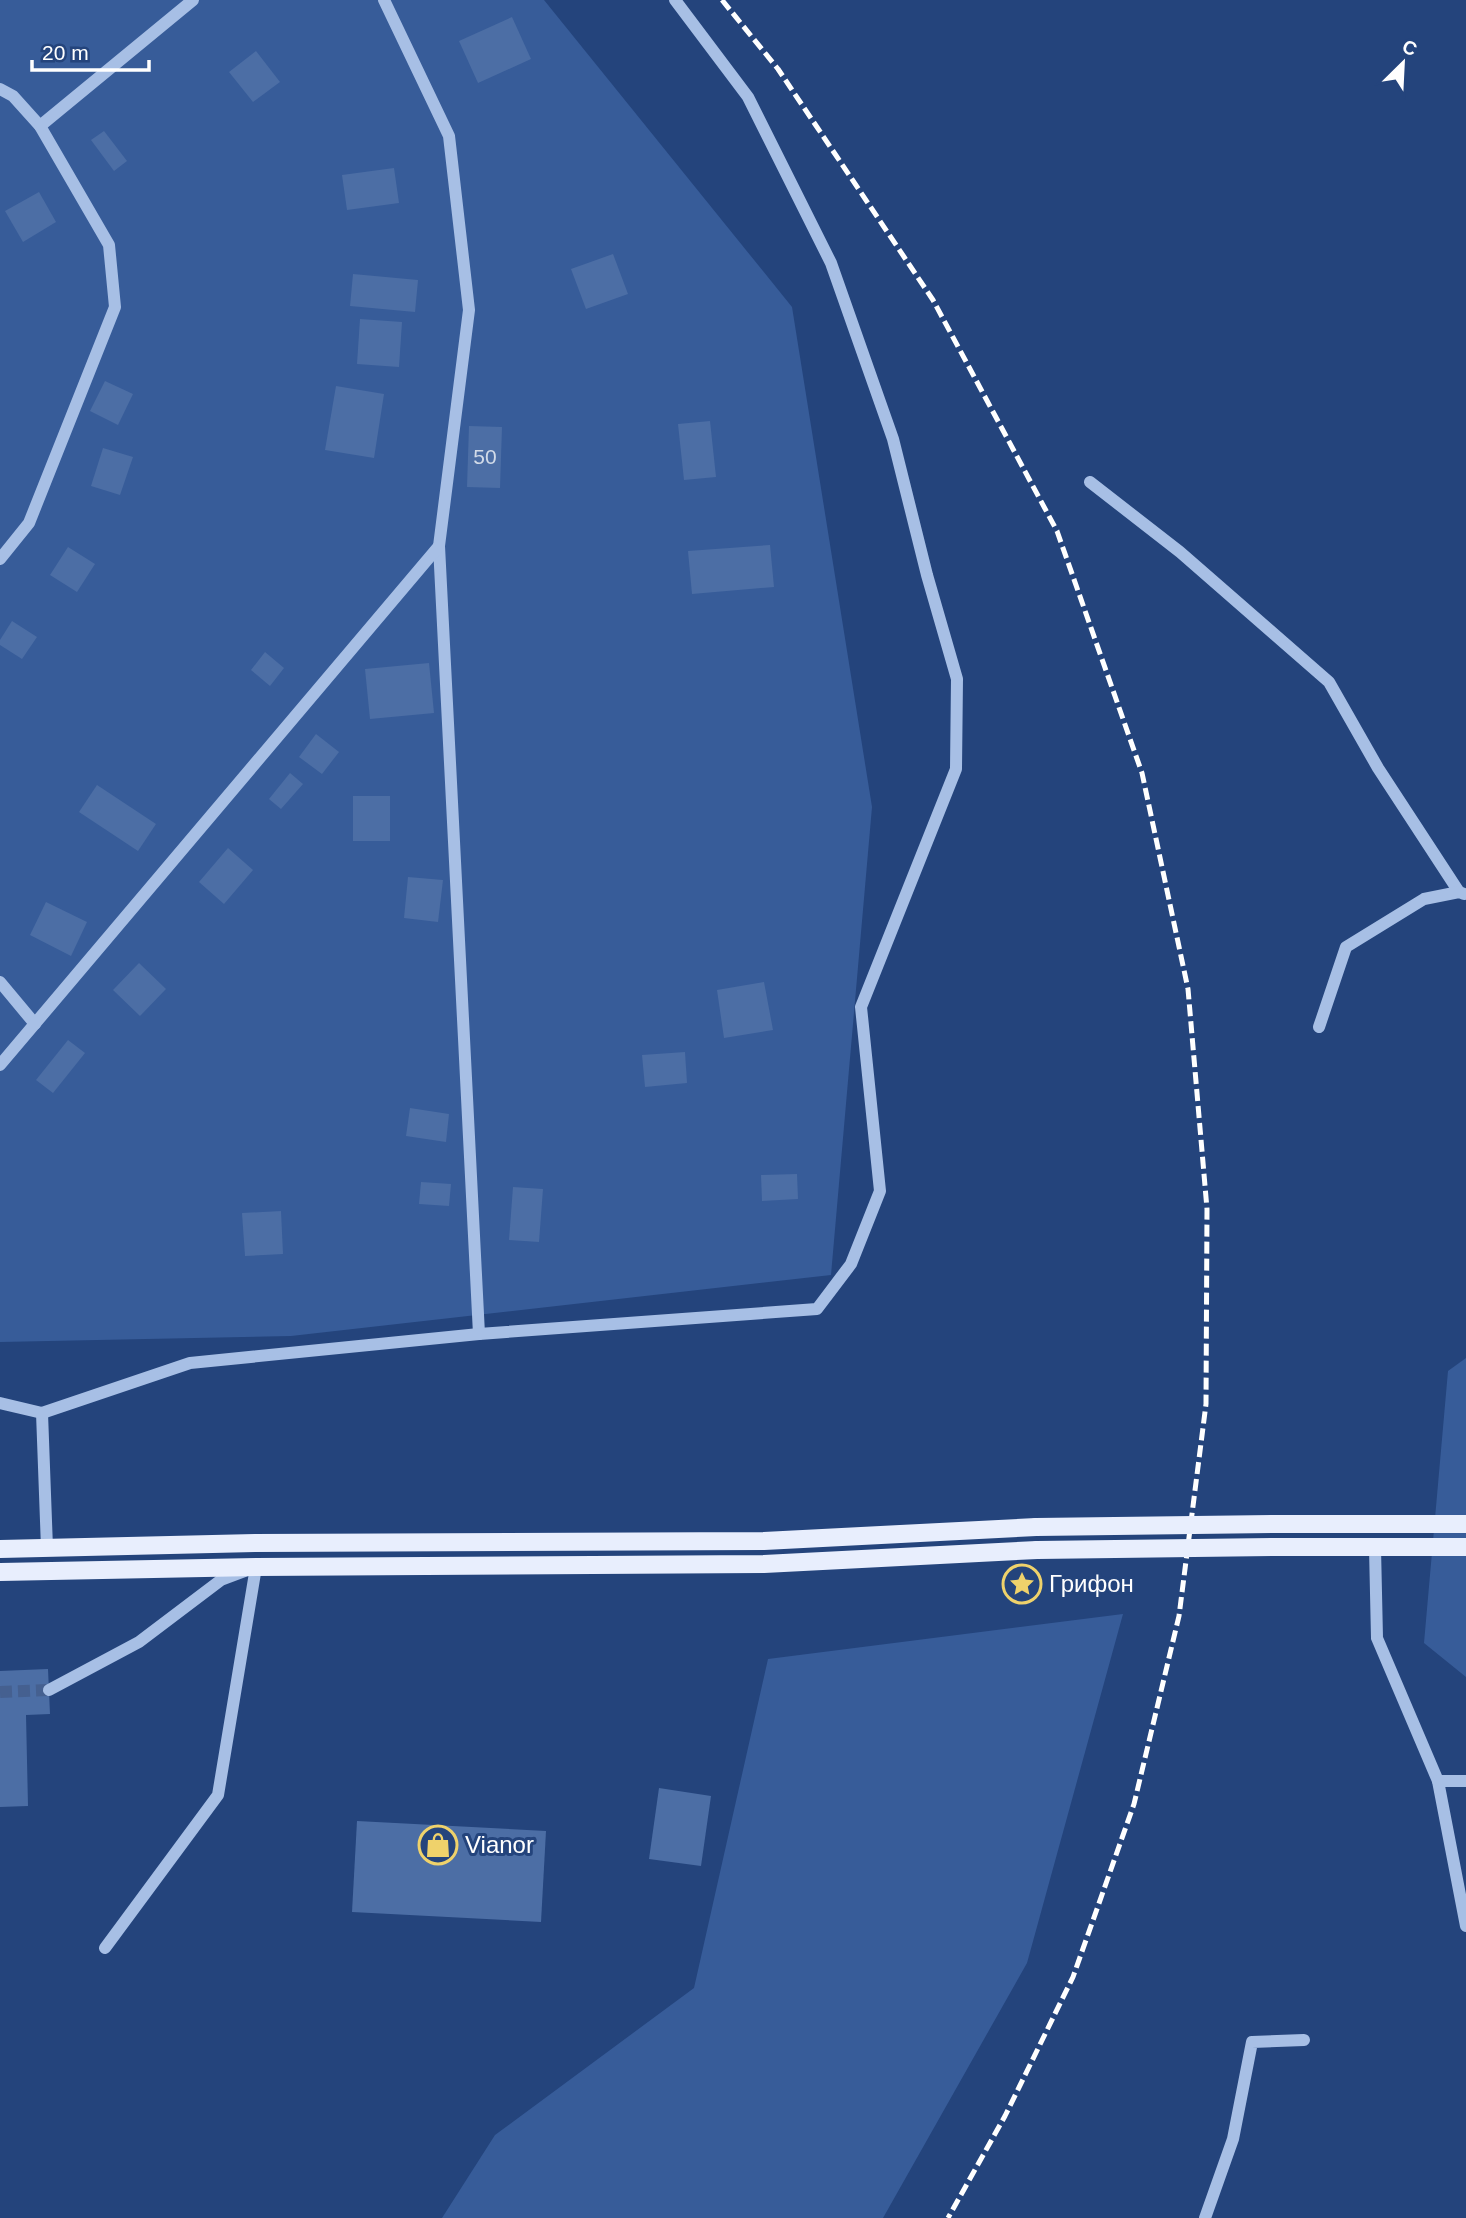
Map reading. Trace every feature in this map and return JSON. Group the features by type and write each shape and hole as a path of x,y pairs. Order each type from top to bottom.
{"main road":[{"path":"0,1549 269,1543 764,1541 1036,1527 1466,1524"},
{"path":"1375,1525 1376,1548"},
{"path":"0,1572 764,1563 1037,1550 1466,1547"},
{"path":"47,1548 47,1571"}],"lane":[{"path":"40,126 192,0"},
{"path":"384,0 449,136 469,310 439,546 479,1334"},
{"path":"0,1403 42,1413 190,1363 479,1334 817,1309 851,1264 880,1191 861,1007 956,769 957,679 927,575 893,439 831,263 748,97 675,0"},
{"path":"0,89 13,96 40,126 109,245 115,307 29,523 0,559"},
{"path":"1090,482 1180,552 1329,681 1378,768 1462,894 1424,899 1346,947 1320,1027"},
{"path":"0,1065 439,546"},
{"path":"0,982 35,1024"},
{"path":"42,1413 47,1548"},
{"path":"1376,1548 1377,1639 1438,1782 1466,1926"},
{"path":"49,1690 139,1642 221,1580 256,1567 218,1796 105,1948"},
{"path":"1438,1782 1466,1781"},
{"path":"1205,2218 1233,2139 1252,2042 1304,2040"}],"shaded area":[{"path":"0,0 544,0 792,307 872,807 831,1275 291,1336 0,1342"},
{"path":"1466,1358 1466,1677 1424,1643 1448,1371"},
{"path":"1123,1614 1027,1963 883,2218 442,2218 495,2135 694,1988 768,1659"}],"building":[{"path":"512,17 531,59 478,83 459,41"},
{"path":"256,51 280,82 253,102 229,72"},
{"path":"104,131 127,161 114,171 91,140"},
{"path":"394,168 399,203 347,210 342,175"},
{"path":"39,192 56,222 23,242 5,211"},
{"path":"613,254 628,294 586,309 571,269"},
{"path":"353,274 418,280 415,312 350,306"},
{"path":"360,319 402,322 399,367 357,364"},
{"path":"105,381 133,394 118,425 90,411"},
{"path":"336,386 384,394 374,458 325,450"},
{"path":"710,421 716,477 684,480 678,424"},
{"path":"469,426 502,427 500,488 467,487"},
{"path":"103,448 133,457 120,495 91,486"},
{"path":"770,545 774,587 692,594 688,551"},
{"path":"68,547 95,564 77,592 50,575"},
{"path":"12,621 37,637 22,659 0,645 0,640"},
{"path":"265,652 284,668 270,686 251,670"},
{"path":"429,663 434,713 370,719 365,669"},
{"path":"316,734 339,752 322,774 299,757"},
{"path":"290,773 303,784 281,809 269,799"},
{"path":"97,785 156,824 138,851 79,812"},
{"path":"353,796 390,796 390,841 353,841"},
{"path":"228,848 253,870 224,904 199,882"},
{"path":"408,877 443,880 438,922 404,918"},
{"path":"46,902 87,922 71,956 30,935"},
{"path":"139,963 166,989 140,1016 113,990"},
{"path":"764,982 773,1030 724,1038 717,990"},
{"path":"68,1040 85,1053 53,1093 36,1080"},
{"path":"685,1052 687,1083 645,1087 642,1055"},
{"path":"410,1108 449,1114 446,1142 406,1136"},
{"path":"797,1174 798,1199 762,1201 761,1175"},
{"path":"421,1182 451,1184 449,1206 419,1204"},
{"path":"513,1187 543,1189 539,1242 509,1240"},
{"path":"281,1211 283,1254 245,1256 242,1213"},
{"path":"48,1669 50,1714 26,1715 28,1806 0,1807 0,1671"},
{"path":"659,1788 711,1796 701,1866 649,1859"},
{"path":"357,1821 546,1831 541,1922 352,1912"}],"tunnel":[{"path":"0,1692 49,1690"}],"railway":[{"path":"722,0 778,69 933,300 1057,531 1142,773 1188,989 1207,1209 1206,1404 1179,1616 1134,1804 1073,1977 1005,2116 948,2218"}],"place":[{"name":"Грифон","path":"1022,1584"},
{"name":"Vianor","path":"438,1845"}]}
